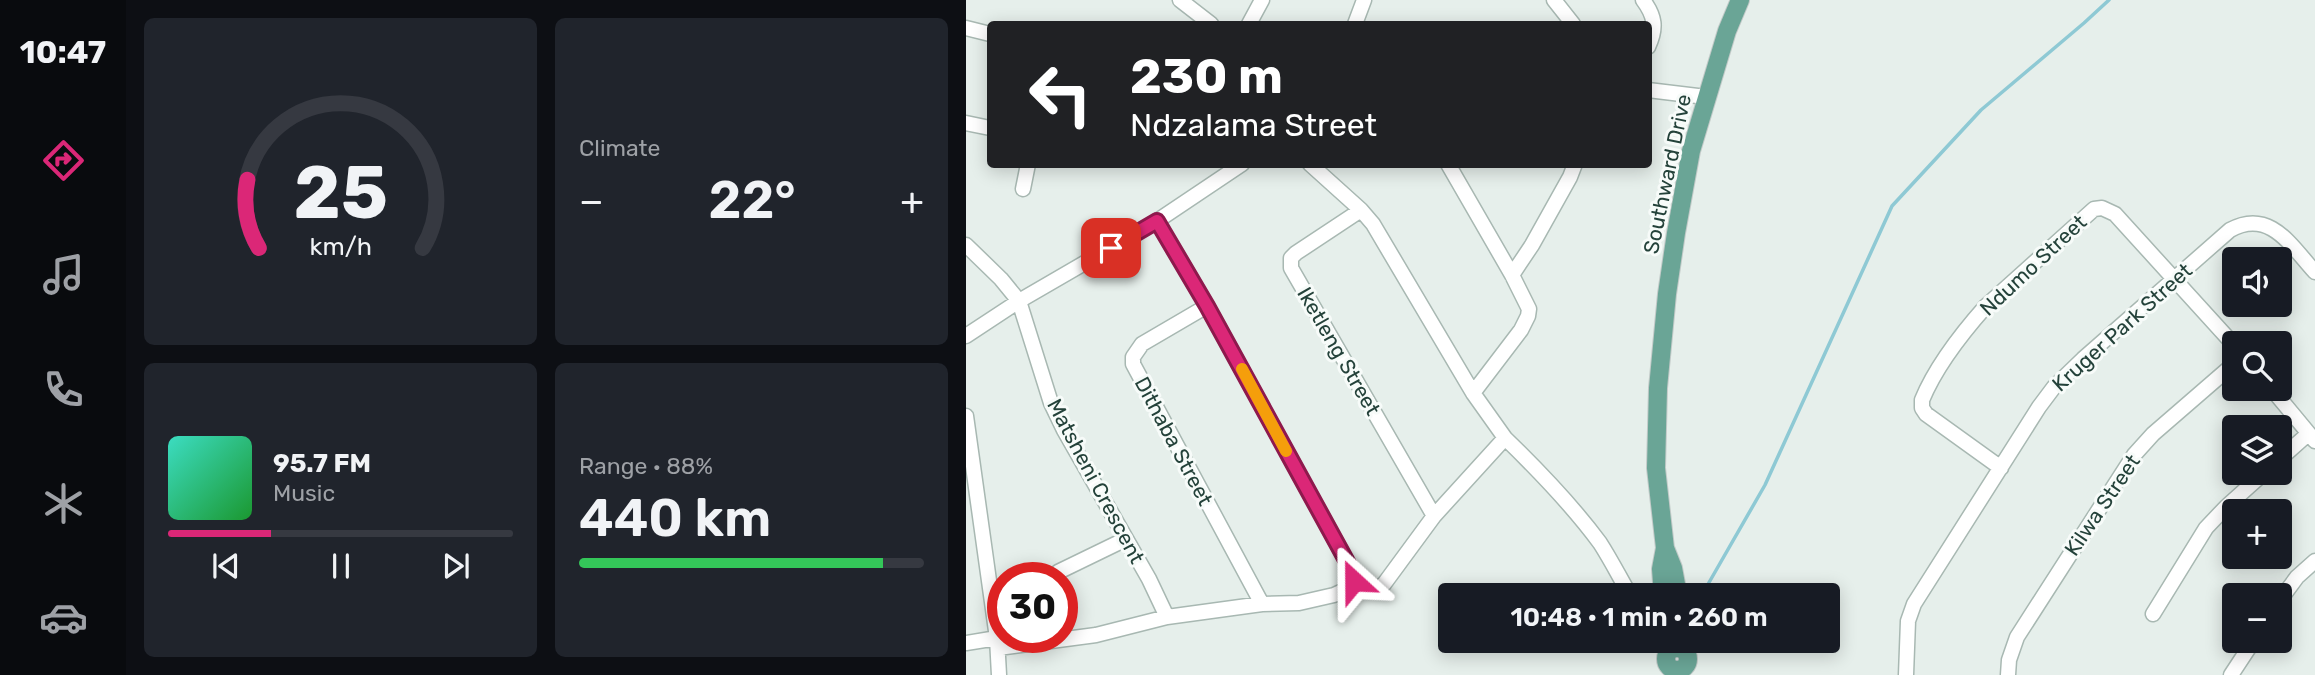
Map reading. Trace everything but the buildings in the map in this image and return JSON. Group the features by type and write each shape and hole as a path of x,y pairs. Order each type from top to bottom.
{"main road":[{"name":"Southward Drive","path":"1665,548 1656,468 1656,422 1660,362 1678,223 1706,97 1740,0"},
{"path":"1662,583 1661,569 1665,548"},
{"path":"1665,548 1676,583"}],"street":[{"path":"1180,0 1206,21"},
{"path":"1251,21 1262,0"},
{"path":"1356,21 1364,0"},
{"path":"1554,0 1571,21"},
{"path":"1649,3 1655,29 1652,37"},
{"path":"966,28 987,33"},
{"path":"1652,90 1706,97"},
{"path":"966,123 987,127"},
{"path":"1023,189 1027,168"},
{"path":"966,336 1019,301 1157,221 1236,168"},
{"path":"1314,168 1361,210 1383,238 1473,393 1505,438 1530,461 1585,524 1612,561 1624,583"},
{"path":"1450,168 1527,301 1528,316 1521,330 1473,393"},
{"path":"1512,275 1532,246 1573,168"},
{"name":"Ndumo Street","path":"2001,468 1933,419 1922,408 1922,400 1956,343 1986,306 2087,213 2102,208 2115,214 2222,331"},
{"name":"Iketleng Street","path":"1361,210 1296,253 1291,258 1291,268 1434,516"},
{"path":"1157,221 1207,306 1352,571 1352,586"},
{"name":"Kruger Park Street","path":"1906,675 1908,621 1914,604 2054,387 2230,230 2252,222 2276,231 2315,272"},
{"path":"966,245 1019,301"},
{"name":"Matsheni Crescent","path":"1019,301 1051,403 1063,430 1159,598 1167,617"},
{"name":"Dithaba Street","path":"1207,306 1142,344 1133,357 1133,364 1262,604"},
{"name":"Kilwa Street","path":"2008,675 2009,660 2017,637 2126,466 2153,433 2222,374"},
{"path":"2282,401 2312,437 2292,451"},
{"path":"966,416 987,570"},
{"path":"1078,636 1096,635 1167,617 1262,604 1299,603 1334,595 1352,586 1378,589 1434,516 1505,438"},
{"path":"2153,614 2206,528 2251,485"},
{"path":"1078,562 1126,539"},
{"path":"2292,584 2315,561"},
{"path":"966,643 987,643"},
{"path":"998,653 999,675"},
{"path":"2231,675 2245,653"}],"waterway":[{"path":"1709,583 1765,485 1892,206 1981,110 2109,0"}],"slow traffic":[{"path":"1242,369 1286,451"}],"route":[{"path":"1111,248 1157,221 1207,306 1352,571 1354,581"}]}
